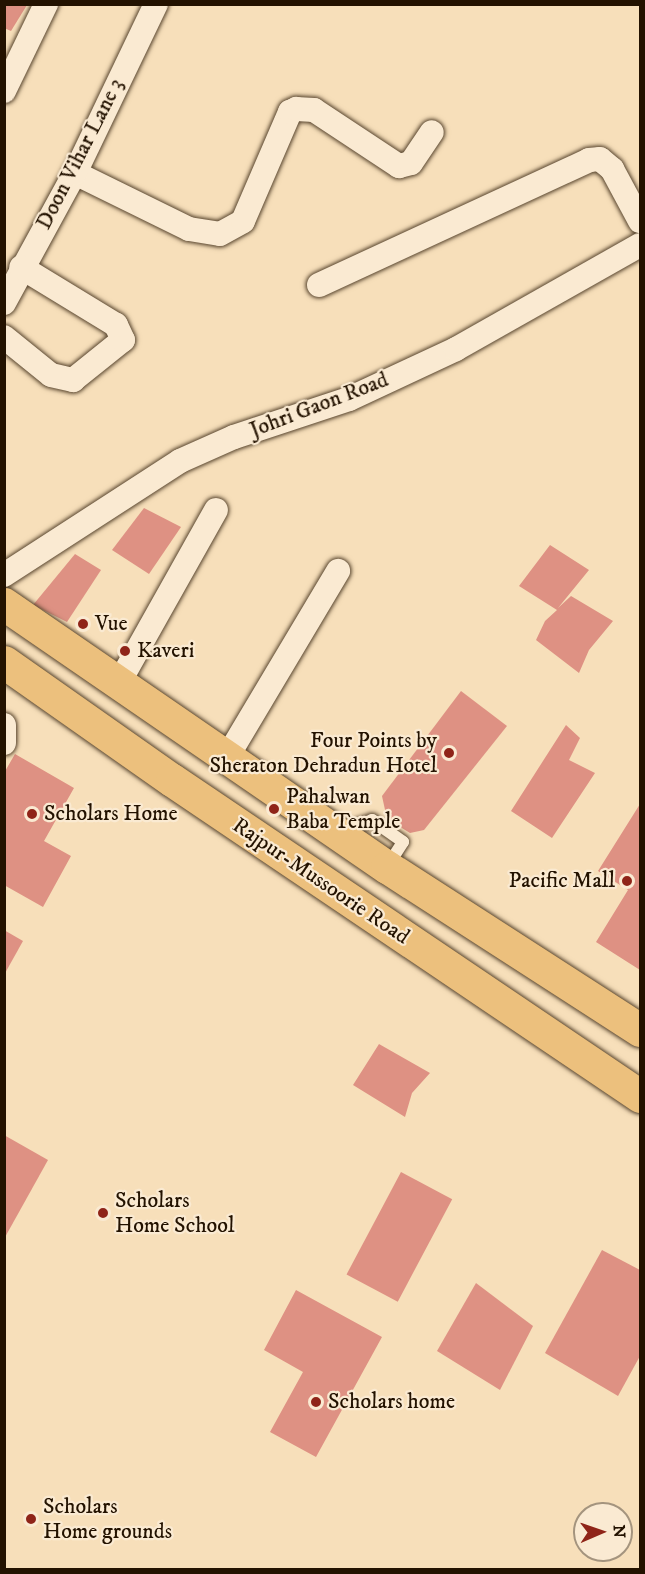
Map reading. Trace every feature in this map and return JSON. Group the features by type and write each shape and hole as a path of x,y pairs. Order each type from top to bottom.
{"main road":[{"path":"4,604 120,681 226,759 387,867 640,1030"},
{"name":"Rajpur-Mussoorie Road","path":"4,662 171,780 640,1096"}],"street":[{"path":"4,91 46,4"},
{"name":"Doon Vihar Lane 3","path":"4,303 21,267 75,173 156,4"},
{"path":"75,173 189,229 220,234 243,221 290,112 296,109 314,110 399,166 411,163 432,132"},
{"path":"319,285 589,160 600,159 612,169 640,221"},
{"name":"Johri Gaon Road","path":"4,575 180,461 234,437 349,399 456,349 640,246"},
{"path":"4,337 51,375 73,380 123,340 116,325 21,267"},
{"path":"120,681 216,510"},
{"path":"4,559 49,545"},
{"path":"226,759 338,571"},
{"path":"4,725 4,743"}],"building":[{"path":"4,5 27,5 11,31 4,28"},
{"path":"144,508 181,527 149,574 112,550"},
{"path":"550,545 589,570 558,608 571,596 613,621 589,650 579,673 536,640 545,621 557,610 519,586"},
{"path":"75,554 101,570 67,622 33,605"},
{"path":"461,691 507,726 424,830 410,833 387,819 382,796"},
{"path":"566,725 580,738 569,760 595,773 552,838 511,811"},
{"name":"Scholars Home","path":"15,754 74,788 44,841 71,856 43,907 4,885 4,773"},
{"name":"Pacific Mall","path":"640,804 640,970 596,942 628,890 598,871"},
{"path":"4,930 23,941 4,975"},
{"path":"379,1044 430,1073 412,1093 405,1117 353,1085"},
{"path":"4,1135 48,1160 4,1239"},
{"path":"401,1172 452,1199 398,1302 347,1274"},
{"path":"602,1250 640,1270 640,1356 618,1396 545,1353"},
{"name":"Scholars home","path":"476,1283 533,1326 500,1390 437,1351"},
{"name":"Scholars home","path":"296,1290 382,1337 316,1457 270,1432 303,1372 264,1350"}],"place":[{"name":"Vue","path":"83,624"},
{"name":"Kaveri","path":"125,651"},
{"name":"Four Points by Sheraton Dehradun Hotel","path":"449,753"},
{"name":"Pahalwan Baba Temple","path":"274,809"},
{"name":"Scholars Home","path":"32,814"},
{"name":"Pacific Mall","path":"627,881"},
{"name":"Scholars Home School","path":"103,1213"},
{"name":"Scholars home","path":"316,1402"},
{"name":"Scholars Home grounds","path":"31,1519"}]}
